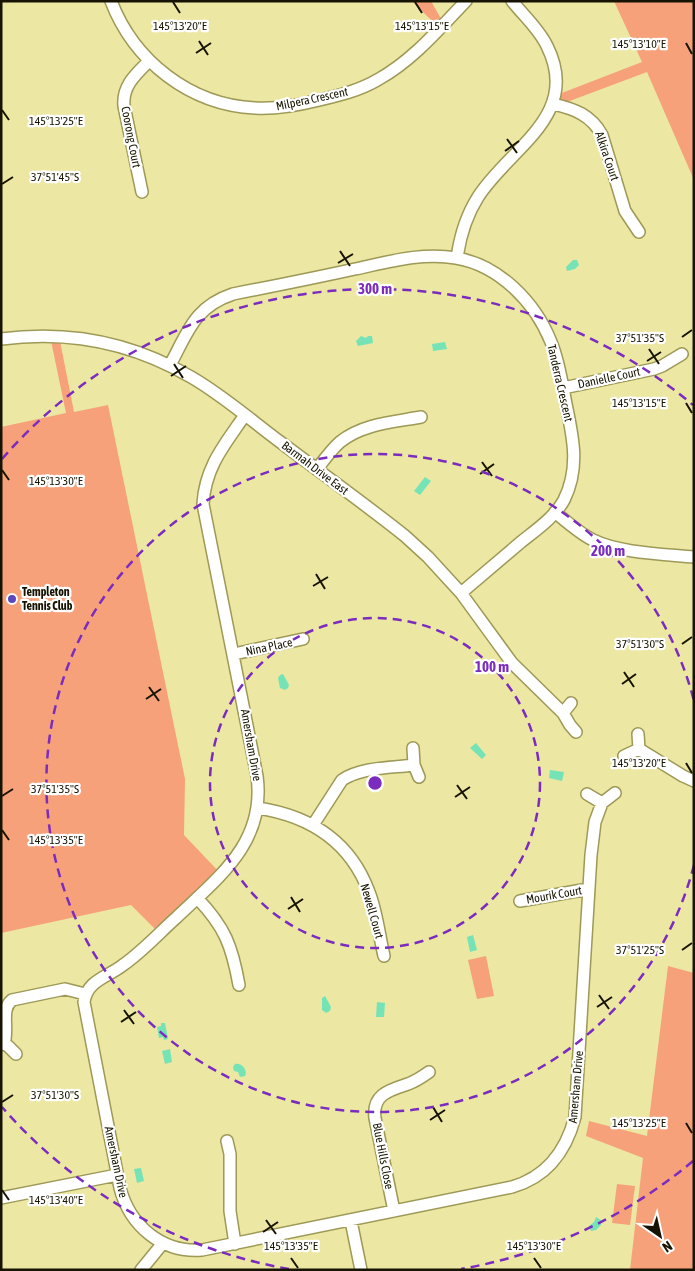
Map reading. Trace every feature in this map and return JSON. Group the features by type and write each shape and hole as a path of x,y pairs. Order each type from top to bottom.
{"street":[{"name":"Milpera Crescent","path":"111,1 125,31 149,61 182,87 218,102 254,108 300,104 352,91 378,80 404,62 466,1"},
{"path":"457,258 466,220 478,197 487,184 536,131 553,104 556,79 551,55 541,36 512,1"},
{"name":"Coorong Court","path":"142,192 124,106 124,95 128,84 149,61"},
{"name":"Alkira Court","path":"553,104 584,114 598,127 625,211 639,232"},
{"name":"Tanderra Crescent","path":"170,365 194,320 206,307 224,297 407,259 430,257 457,258 478,265 509,283 527,301 552,342 572,437 574,459 572,478 563,501 555,512 461,594"},
{"name":"Barmah Drive East","path":"1,339 46,336 90,340 132,350 170,365 210,389 405,536 428,557 461,594 512,663 562,713 576,732"},
{"name":"Danielle Court","path":"563,388 662,366 682,354"},
{"name":"Amersham Drive","path":"245,416 209,471 204,504 258,776 258,808 252,828 238,857 222,875 130,960 94,983 85,994 85,1013 118,1175 123,1197 133,1218 148,1234 163,1244 192,1251 351,1221 522,1184 548,1168 562,1153 572,1131 576,1112 588,889 593,836 602,803"},
{"path":"316,469 334,447 354,433 372,427 421,417"},
{"path":"555,512 580,532 602,543 622,548 694,557"},
{"name":"Nina Place","path":"234,654 304,639"},
{"path":"562,713 571,703"},
{"path":"638,734 639,749"},
{"path":"414,748 414,764 419,777"},
{"path":"624,756 639,749"},
{"path":"639,749 694,781"},
{"path":"313,825 342,780 364,771 414,764"},
{"path":"587,794 602,803 615,793"},
{"name":"Newell Court","path":"258,808 285,814 313,825 340,847 360,873 372,902 384,956"},
{"name":"Mourik Court","path":"520,901 588,889"},
{"path":"197,898 216,918 223,931 232,953 238,985"},
{"path":"16,1054 3,1044 6,1036 3,1011 8,1002 64,989 85,994"},
{"name":"Blue Hills Close","path":"394,1211 375,1118 376,1104 384,1093 415,1081 429,1072"},
{"path":"227,1141 230,1154 230,1211 235,1244"},
{"path":"1,1198 118,1175"},
{"path":"351,1221 361,1270"},
{"path":"141,1270 163,1244"}],"shaded area":[{"path":"412,1 431,1 444,24 439,28"},
{"path":"614,1 694,1 694,180 647,72 559,105 554,96 642,62"},
{"path":"573,260 577,260 579,265 575,269 567,271 566,267"},
{"path":"50,336 59,336 74,412 108,405 185,779 184,835 222,875 159,933 131,905 1,933 1,427 66,413"},
{"path":"361,336 366,338 372,336 373,343 358,346 356,341"},
{"path":"445,342 447,349 433,351 432,344"},
{"path":"425,477 431,481 420,495 414,491"},
{"path":"283,674 289,685 285,690 280,688 278,678"},
{"path":"476,743 486,755 482,759 470,748"},
{"path":"550,770 564,772 562,781 549,778"},
{"path":"473,935 477,950 470,952 467,937"},
{"path":"486,956 494,996 477,999 468,960"},
{"path":"668,966 694,973 694,1270 630,1270 643,1158 586,1136 589,1121 647,1136"},
{"path":"325,996 331,1007 330,1011 326,1013 322,1010 322,998"},
{"path":"377,1002 385,1003 384,1017 376,1017"},
{"path":"161,1023 165,1023 168,1039 159,1038 157,1027 161,1026"},
{"path":"170,1049 172,1062 165,1064 162,1051"},
{"path":"235,1064 244,1067 245,1076 240,1077 238,1072 234,1071 233,1067"},
{"path":"141,1168 144,1181 137,1183 134,1169"},
{"path":"617,1184 635,1186 630,1225 612,1223"},
{"path":"596,1217 601,1220 601,1225 596,1230 591,1231 589,1226"}],"place":[{"name":"Templeton Tennis Club","path":"12,599"}]}
